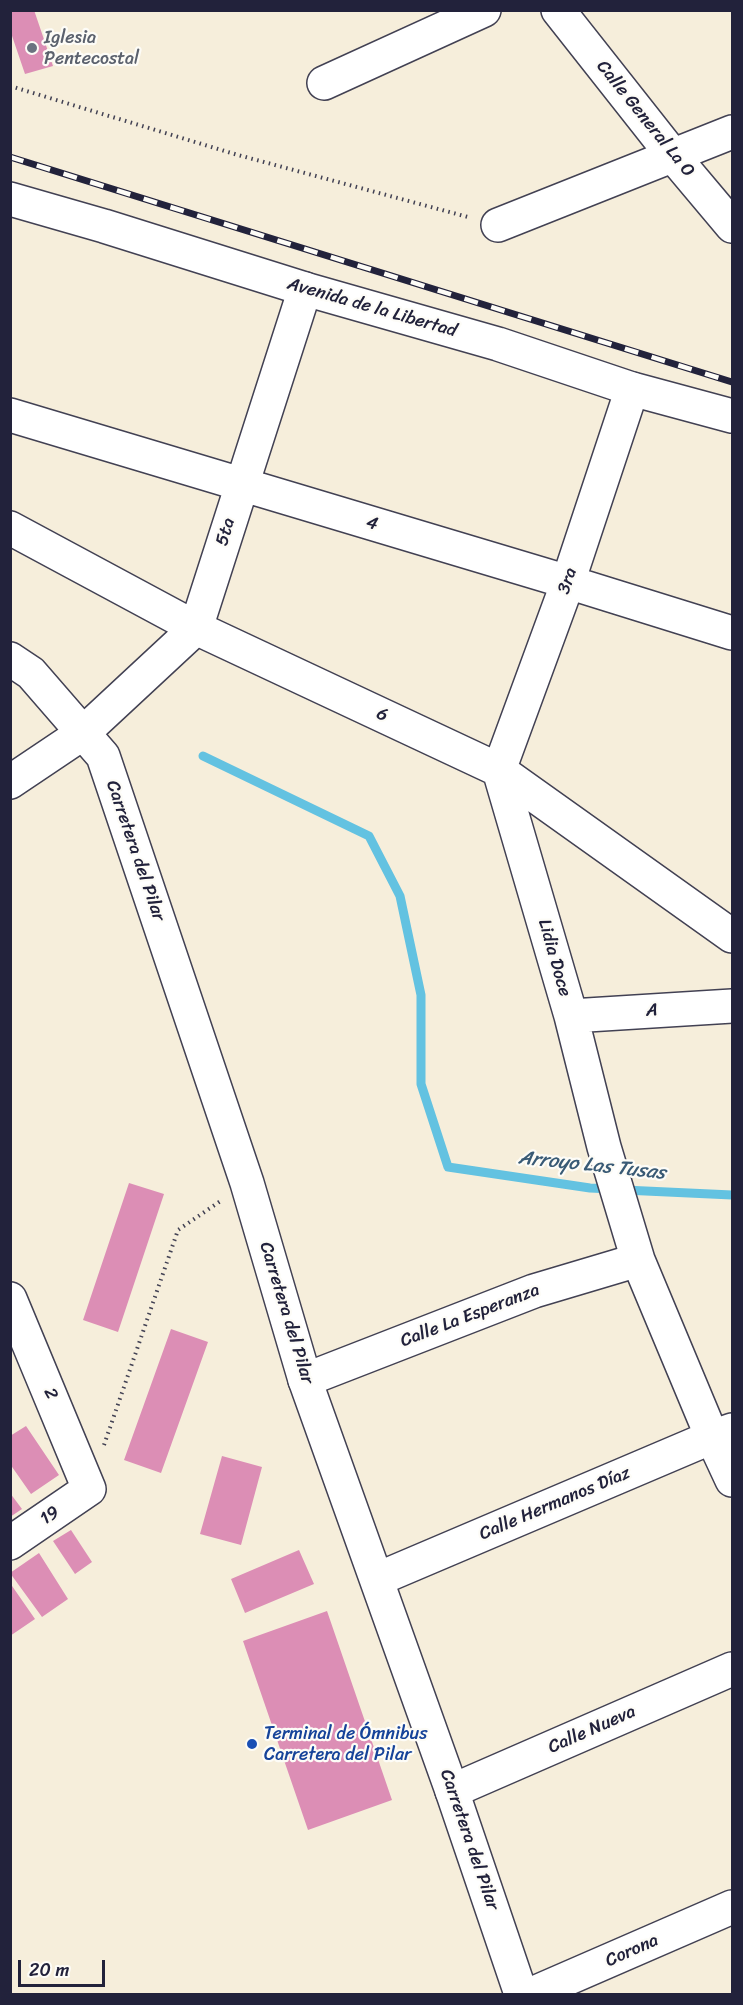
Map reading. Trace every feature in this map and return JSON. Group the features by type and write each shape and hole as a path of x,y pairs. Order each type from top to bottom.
{"street":[{"path":"324,83 484,10"},
{"name":"Calle General La O","path":"558,10 674,157 732,226"},
{"path":"498,225 674,157 732,132"},
{"name":"Avenida de la Libertad","path":"10,200 104,226 305,289 498,344 632,389 732,416"},
{"name":"5ta","path":"10,782 83,733 196,627 305,289"},
{"name":"3ra","path":"499,770 568,582 632,389"},
{"name":"4","path":"10,415 732,633"},
{"name":"6","path":"10,528 196,627 499,770 732,936"},
{"name":"Carretera del Pilar","path":"10,659 31,673 103,756 247,1183 305,1380 378,1579 520,1995"},
{"name":"Lidia Doce","path":"499,770 571,1016 608,1158 638,1260"},
{"name":"A","path":"571,1016 732,1006"},
{"path":"638,1260 722,1433 732,1480"},
{"name":"Calle La Esperanza","path":"305,1380 534,1291 638,1260"},
{"name":"2","path":"10,1299 89,1489"},
{"name":"Calle Hermanos Díaz","path":"378,1579 722,1433"},
{"name":"19","path":"10,1543 89,1489"},
{"name":"Calle Nueva","path":"452,1791 732,1669"},
{"name":"Corona","path":"532,1995 732,1907"}],"path":[{"path":"10,86 238,155 498,225"},
{"path":"89,1489 178,1230 247,1183"}],"building":[{"name":"Iglesia Pentecostal","path":"10,10 34,10 53,66 25,74 10,30"},
{"path":"129,1183 164,1194 118,1332 83,1320"},
{"path":"171,1329 208,1342 161,1473 124,1460"},
{"path":"26,1426 59,1475 31,1494 10,1464 10,1436"},
{"path":"222,1456 262,1467 241,1545 200,1534"},
{"path":"10,1493 22,1509 10,1517"},
{"path":"71,1530 92,1562 75,1574 53,1541"},
{"path":"299,1550 314,1584 245,1613 231,1579"},
{"path":"39,1553 68,1599 42,1617 10,1573"},
{"path":"10,1583 35,1619 10,1636"},
{"path":"327,1611 392,1800 308,1830 243,1641"}],"waterway":[{"path":"203,756 369,836 400,896 421,995 421,1084 448,1167 590,1188 611,1189"},
{"name":"Arroyo Las Tusas","path":"624,1190 732,1195"}],"railway":[{"path":"10,157 732,382"}],"place":[{"name":"Iglesia Pentecostal","path":"32,48"},
{"name":"Terminal de Ómnibus Carretera del Pilar","path":"252,1744"}]}
